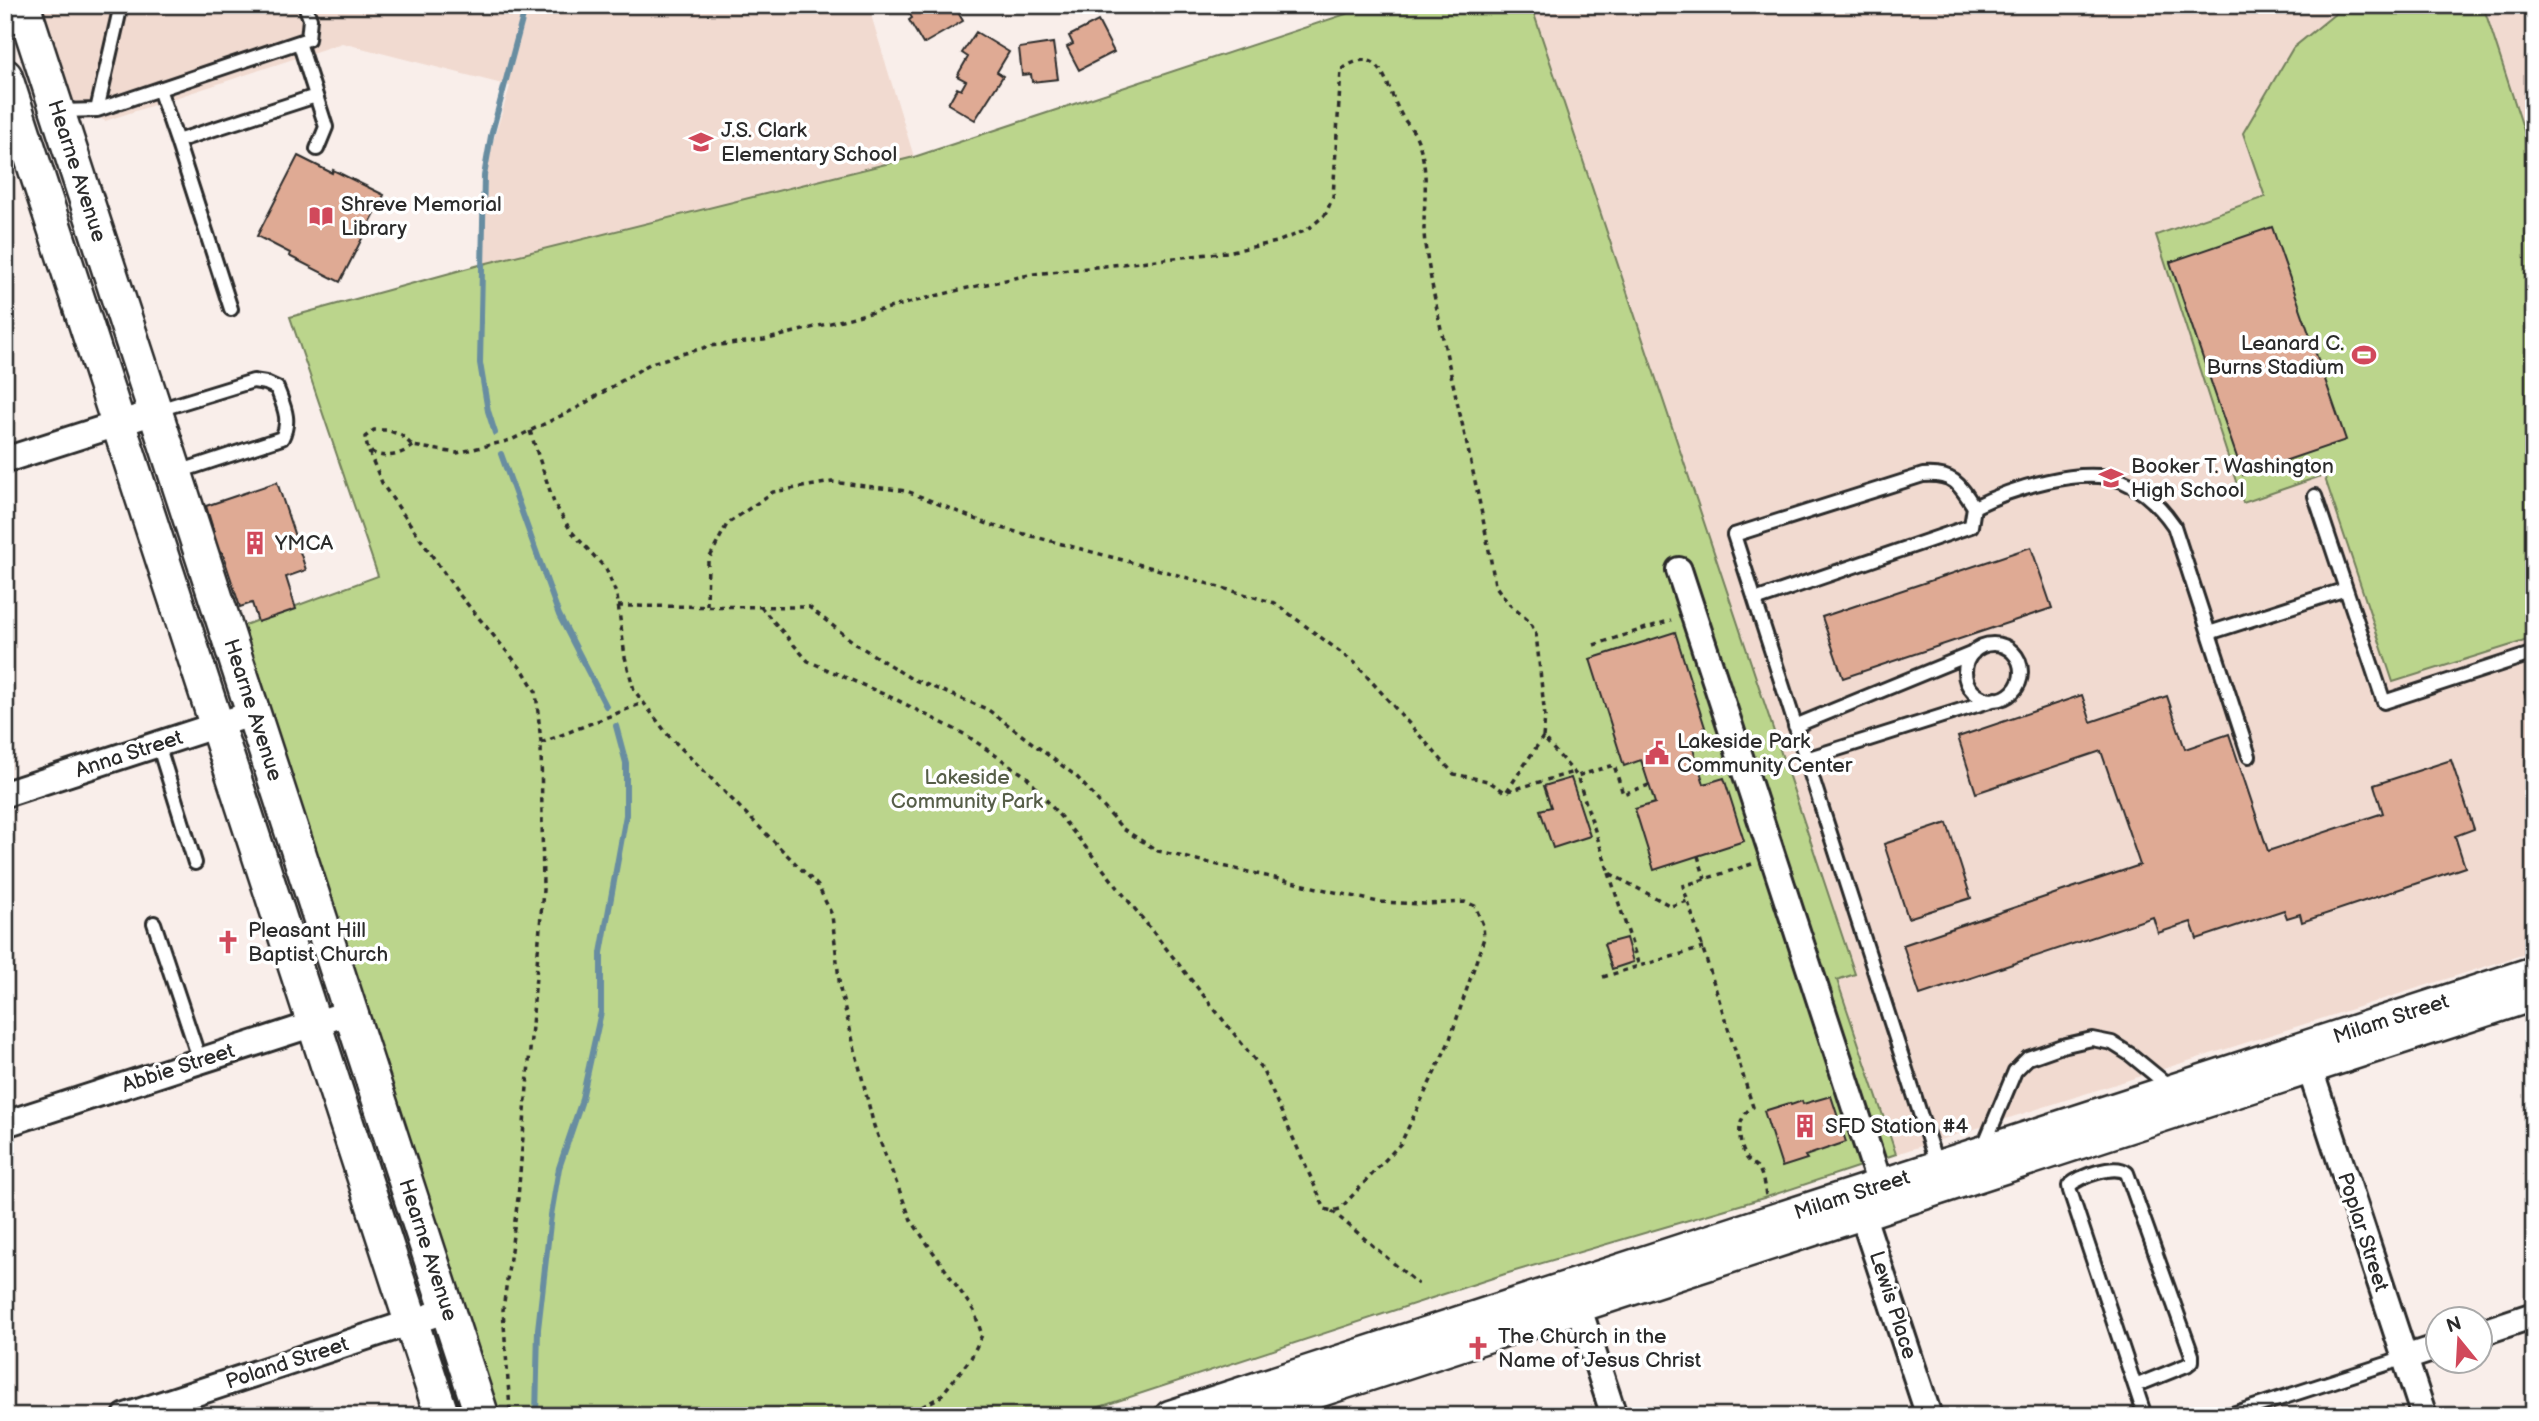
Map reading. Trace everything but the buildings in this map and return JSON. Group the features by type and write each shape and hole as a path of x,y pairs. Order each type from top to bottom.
{"main road":[{"name":"Hearne Avenue","path":"23,5 482,1416"},
{"name":"Hearne Avenue","path":"5,76 13,125 119,424 442,1416"}],"street":[{"path":"13,125 57,111"},
{"path":"5,460 155,412"},
{"name":"Lewis Place","path":"1679,570 1929,1416"},
{"name":"Anna Street","path":"5,794 254,713"},
{"name":"Milam Street","path":"1244,1416 1280,1400 1866,1198 2306,1058 2534,972"},
{"name":"Milam Street","path":"1866,1198 1937,1167 2173,1090 2306,1058 2534,995"},
{"name":"Abbie Street","path":"5,1124 351,1012"},
{"name":"Poplar Street","path":"2306,1058 2424,1416"},
{"path":"1575,1297 1614,1416"},
{"name":"Poland Street","path":"127,1416 448,1310"},
{"path":"2494,1328 2534,1315"},
{"path":"2405,1358 2424,1352"},
{"name":"Milam Street","path":"1170,1416 1280,1400"}],"lane":[{"path":"97,110 121,5"},
{"path":"57,111 97,110 308,39 310,19 305,5"},
{"path":"299,42 326,127 317,149"},
{"path":"159,89 231,309"},
{"path":"177,141 316,96"},
{"path":"155,412 253,381 277,388 288,418 287,429 282,438 175,473"},
{"path":"1755,600 1971,526 1974,507 1960,485 1941,474 1923,475 1734,535 1937,1167"},
{"path":"1974,507 2002,493 2076,476 2121,480 2162,508 2174,526 2249,756"},
{"path":"2315,496 2384,702 2534,653"},
{"path":"2209,633 2346,589"},
{"path":"1796,726 1990,644 1999,644 2014,653 2019,660 2021,677 2018,685 2005,697 1806,759"},
{"path":"1973,653 1965,670 1971,688 1986,699 1996,699"},
{"path":"158,744 195,863"},
{"path":"154,923 200,1061"},
{"path":"1981,1152 2015,1071 2028,1058 2062,1046 2092,1039 2112,1043 2173,1090"},
{"path":"2135,1386 2187,1365 2192,1361 2192,1355 2127,1173 2122,1168 2115,1167 2075,1181 2069,1186 2135,1386 2145,1416"},
{"path":"2226,1416 2405,1358"}],"path":[{"path":"510,1416 503,1310 518,1198 543,890 541,743 536,692 524,672 458,593 383,485 365,437 374,430 387,430 401,435 413,446 457,453 510,440 577,408 651,363 710,346 764,340 963,289 1034,274 1227,252 1277,242 1307,230 1325,215 1334,197 1341,69 1353,61 1365,58 1376,63 1384,76 1401,114 1415,135 1427,174 1425,248 1495,585 1508,603 1530,622 1536,634 1545,717 1542,737 1506,792"},
{"path":"530,430 554,503 571,531 606,569 617,596 625,656 634,690 668,735 818,886 832,915 840,989 874,1126 911,1220 974,1311 982,1335 971,1359 940,1397 905,1416"},
{"path":"368,450 376,456 389,456 413,446"},
{"path":"706,606 708,561 727,524 773,492 832,482 908,491 990,525 1275,603 1355,663 1454,774 1488,781 1506,792 1614,765 1623,794 1649,785"},
{"path":"618,606 810,607 856,644 910,678 987,709 1076,776 1123,829 1158,850 1378,902 1424,904 1465,901 1475,906 1483,925 1484,938 1449,1042 1401,1143 1340,1209 1332,1211"},
{"path":"760,606 808,661 897,700 966,735 1027,777 1262,1069 1325,1209 1332,1211 1418,1283"},
{"path":"1594,645 1673,619 1679,620"},
{"path":"541,743 644,703"},
{"path":"1542,737 1576,774 1639,967"},
{"path":"1699,768 1726,759"},
{"path":"1698,856 1705,879"},
{"path":"1757,857 1751,864 1683,886 1753,1107 1745,1111 1739,1124 1742,1143 1749,1160 1759,1169 1767,1197"},
{"path":"1609,873 1671,906 1688,901"},
{"path":"1603,977 1703,948"}],"shaded area":[{"name":"J.S. Clark Elementary School","path":"31,5 868,5 914,157 483,264 488,158 510,86 342,43 105,121 66,101"},
{"name":"Booker T. Washington High School","path":"1531,5 2534,5 2534,951 1896,1154 1837,979 1855,973"}],"green space":[{"name":"Lakeside Community Park","path":"1373,5 1531,5 1855,974 1837,980 1896,1154 1767,1197 1505,1274 1072,1416 500,1416 239,627 378,576 290,317 483,264 914,157"},
{"name":"Leanard C. Burns Stadium","path":"2346,5 2483,5 2530,149 2534,148 2534,638 2393,682 2324,475 2243,503 2156,235 2265,197 2243,133 2293,48"}],"waterway":[{"path":"495,433 488,411 480,363 484,176 491,136 526,5"},
{"path":"501,454 559,615 606,706"},
{"path":"536,1416 538,1329 551,1215 559,1168 581,1103 601,1012 601,953 626,815 626,763 616,726"}],"place":[{"name":"J.S. Clark Elementary School","path":"701,142"},
{"name":"Shreve Memorial Library","path":"321,216"},
{"name":"Leanard C. Burns Stadium","path":"2364,355"},
{"name":"Booker T. Washington High School","path":"2111,478"},
{"name":"YMCA","path":"255,543"},
{"name":"Lakeside Park Community Center","path":"1657,753"},
{"name":"Pleasant Hill Baptist Church","path":"228,942"},
{"name":"SFD Station #4","path":"1805,1126"},
{"name":"The Church in the Name of Jesus Christ","path":"1478,1348"}]}
